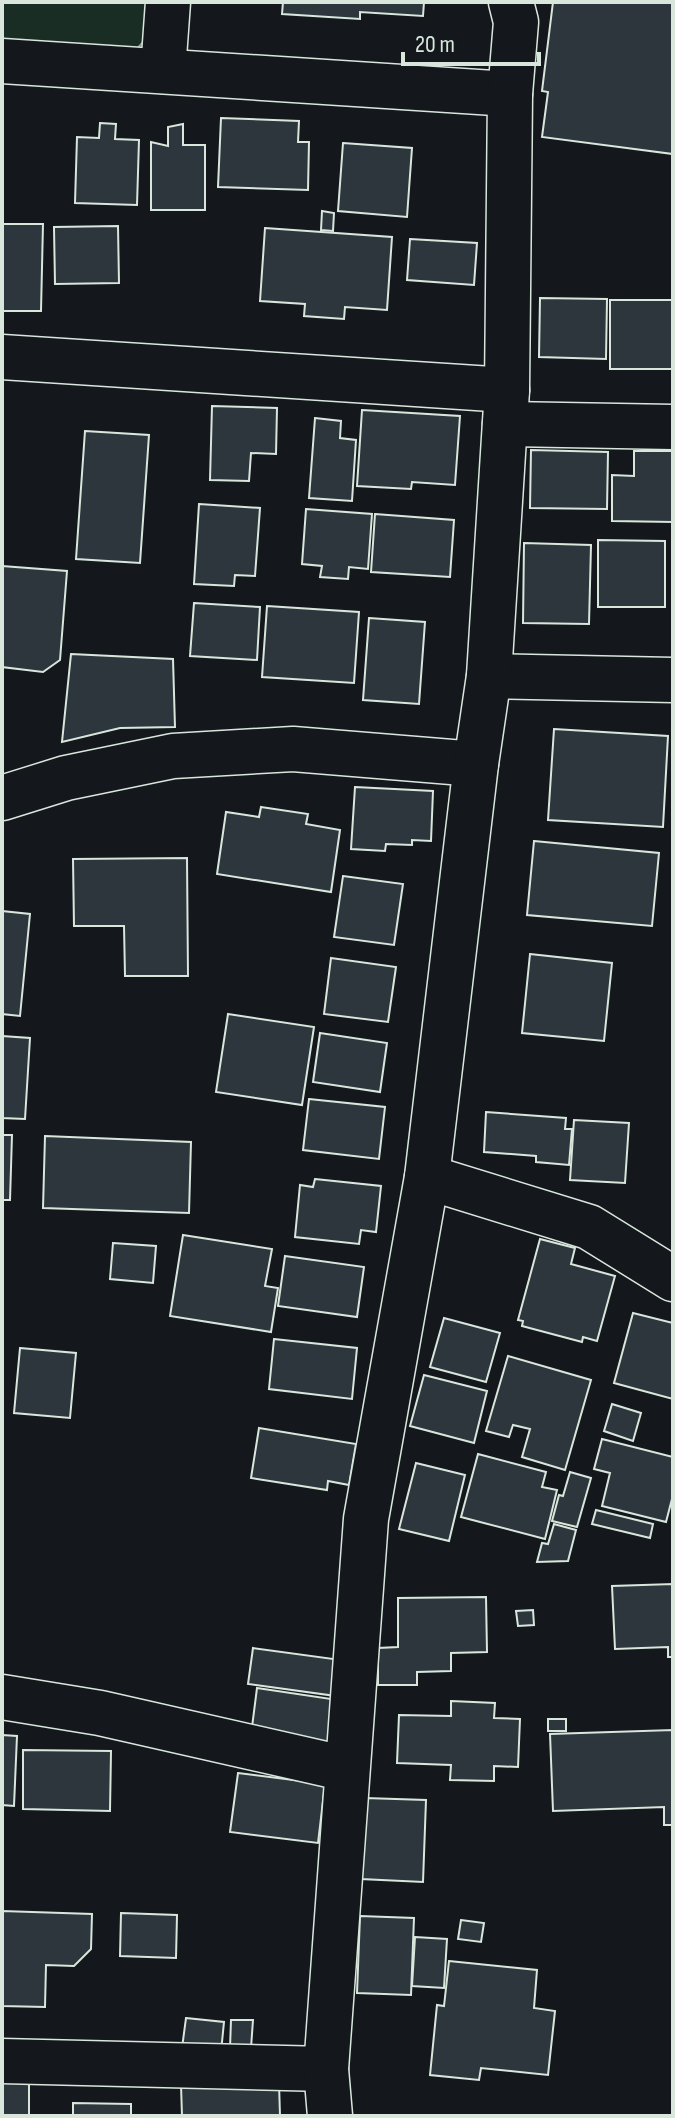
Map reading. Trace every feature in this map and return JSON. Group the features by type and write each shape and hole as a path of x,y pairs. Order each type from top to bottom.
{"street":[{"path":"163,71 168,2"},
{"path":"330,2116 326,2069 366,1519 427,1177 489,676 506,407 510,94 516,22 511,2"},
{"path":"2,61 510,94"},
{"path":"2,357 506,407 673,427"},
{"path":"489,676 673,680"},
{"path":"2,798 66,778 173,756 293,749 476,764"},
{"path":"427,1177 589,1227 673,1279"},
{"path":"2,1697 100,1713 347,1769"},
{"path":"2,2061 326,2069"}],"green space":[{"path":"2,2 150,2 147,38 133,53 2,43"}],"building":[{"path":"283,2 424,2 423,16 360,12 360,19 282,14"},
{"path":"553,2 673,2 673,154 542,137 548,92 542,91"},
{"path":"221,118 299,121 298,142 309,142 308,190 218,187"},
{"path":"100,123 116,124 115,139 139,140 137,205 75,203 77,137 99,138"},
{"path":"183,124 183,145 205,145 205,210 151,210 151,142 168,146 168,127"},
{"path":"343,143 412,148 407,217 338,211"},
{"path":"322,211 334,213 333,231 321,230"},
{"path":"2,224 43,224 41,311 2,311"},
{"path":"118,226 119,283 55,284 54,227"},
{"path":"265,228 392,237 387,310 345,307 344,319 304,316 305,304 260,301"},
{"path":"410,239 477,243 474,285 407,280"},
{"path":"540,298 607,299 606,359 539,357"},
{"path":"610,300 673,300 673,369 610,369"},
{"path":"212,406 277,408 276,454 251,453 249,481 210,480"},
{"path":"362,410 460,416 455,485 412,482 411,489 357,486"},
{"path":"315,418 341,421 340,438 356,440 352,501 309,498"},
{"path":"85,431 149,435 140,563 76,559"},
{"path":"531,450 608,452 607,509 530,508"},
{"path":"634,451 673,451 673,522 612,521 612,475 634,476"},
{"path":"199,504 260,508 255,576 235,575 234,586 194,584"},
{"path":"306,509 372,514 368,569 349,567 348,579 320,577 322,566 302,564"},
{"path":"375,514 454,520 450,577 371,572"},
{"path":"598,540 665,541 665,607 598,607"},
{"path":"524,543 591,545 589,624 523,623"},
{"path":"2,566 67,571 60,660 43,672 2,667"},
{"path":"194,603 260,607 257,660 190,656"},
{"path":"267,606 359,612 354,683 262,677"},
{"path":"369,618 425,622 419,704 363,700"},
{"path":"71,654 173,659 175,727 120,728 62,742"},
{"path":"554,729 668,736 663,827 548,820"},
{"path":"355,787 433,791 431,841 412,840 412,845 386,844 385,851 351,849"},
{"path":"261,807 308,814 306,824 340,830 331,892 217,874 226,812 259,817"},
{"path":"534,841 659,853 652,926 527,915"},
{"path":"187,858 188,976 125,976 124,926 74,926 73,859"},
{"path":"343,876 403,884 394,945 334,937"},
{"path":"2,911 30,914 20,1016 2,1014"},
{"path":"530,954 612,963 604,1041 522,1033"},
{"path":"331,958 396,967 388,1022 324,1014"},
{"path":"228,1014 314,1027 302,1105 216,1092"},
{"path":"320,1033 387,1043 380,1092 313,1082"},
{"path":"2,1036 30,1038 25,1119 2,1118"},
{"path":"309,1099 385,1107 379,1159 303,1150"},
{"path":"486,1112 566,1118 565,1129 572,1129 569,1165 536,1162 536,1156 484,1152"},
{"path":"574,1120 629,1123 625,1183 570,1180"},
{"path":"2,1135 12,1135 10,1200 2,1200"},
{"path":"45,1136 191,1142 189,1213 43,1208"},
{"path":"315,1179 381,1186 376,1232 361,1230 359,1244 295,1237 300,1185 313,1187"},
{"path":"183,1235 272,1249 265,1286 278,1288 271,1332 170,1316"},
{"path":"540,1239 575,1248 571,1264 615,1276 597,1341 583,1337 582,1342 522,1326 523,1321 518,1320"},
{"path":"113,1243 156,1246 153,1283 110,1279"},
{"path":"285,1256 364,1267 357,1317 278,1306"},
{"path":"633,1313 673,1323 673,1399 614,1383"},
{"path":"444,1318 500,1333 486,1382 430,1367"},
{"path":"274,1339 357,1348 352,1399 269,1389"},
{"path":"20,1348 76,1353 70,1418 14,1413"},
{"path":"508,1356 591,1380 565,1470 522,1457 530,1429 513,1425 509,1437 486,1431"},
{"path":"424,1375 487,1391 474,1443 410,1426"},
{"path":"612,1404 641,1413 633,1441 604,1431"},
{"path":"259,1428 356,1444 349,1485 328,1481 327,1490 251,1478"},
{"path":"602,1439 673,1457 673,1495 666,1522 602,1506 610,1473 594,1469"},
{"path":"478,1454 546,1472 542,1487 557,1490 545,1539 461,1517"},
{"path":"416,1463 465,1475 449,1541 399,1529"},
{"path":"570,1472 591,1478 577,1527 552,1521"},
{"path":"596,1510 653,1524 650,1538 592,1524"},
{"path":"554,1524 576,1530 568,1561 537,1562 542,1543 548,1544"},
{"path":"673,1584 673,1657 668,1657 668,1647 615,1649 612,1586"},
{"path":"486,1597 487,1652 451,1653 451,1671 417,1672 417,1685 378,1685 378,1648 398,1647 398,1598"},
{"path":"533,1610 534,1625 518,1626 516,1611"},
{"path":"253,1648 341,1660 336,1696 248,1684"},
{"path":"257,1688 338,1700 331,1745 251,1735"},
{"path":"451,1701 495,1703 494,1718 520,1719 518,1767 494,1766 494,1781 450,1780 451,1765 397,1763 399,1715 451,1716"},
{"path":"548,1719 566,1719 566,1731 548,1731"},
{"path":"673,1730 673,1825 664,1825 664,1807 553,1811 550,1734"},
{"path":"2,1735 17,1736 14,1806 2,1805"},
{"path":"23,1750 111,1751 110,1811 23,1809"},
{"path":"238,1773 325,1784 318,1843 230,1832"},
{"path":"365,1798 426,1800 423,1882 361,1879"},
{"path":"2,1911 92,1914 91,1949 74,1966 46,1965 45,2007 2,2006"},
{"path":"121,1913 177,1915 176,1958 120,1956"},
{"path":"360,1916 414,1918 411,1995 357,1993"},
{"path":"461,1920 484,1923 481,1942 458,1939"},
{"path":"415,1937 447,1939 444,1988 412,1986"},
{"path":"449,1961 537,1970 534,2008 555,2011 548,2075 481,2068 479,2080 430,2075 437,2005 444,2006"},
{"path":"186,2018 224,2022 221,2052 182,2048"},
{"path":"231,2020 253,2020 251,2048 230,2048"},
{"path":"2,2083 29,2083 29,2116 2,2116"},
{"path":"279,2083 280,2116 182,2116 181,2085"},
{"path":"73,2103 131,2104 131,2116 73,2116"}]}
